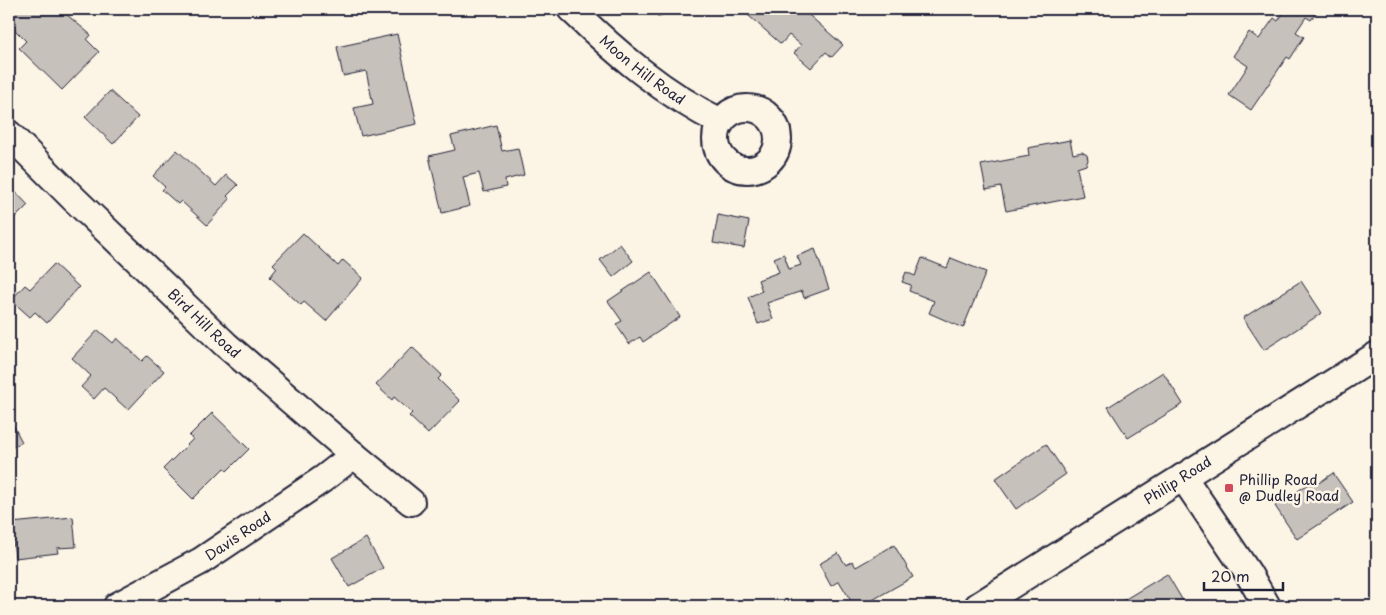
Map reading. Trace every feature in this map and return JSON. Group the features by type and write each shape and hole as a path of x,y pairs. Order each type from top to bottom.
{"street":[{"name":"Moon Hill Road","path":"571,9 648,77 683,101 721,122"},
{"name":"Bird Hill Road","path":"9,134 225,344 411,502"},
{"name":"Philip Road","path":"978,606 1377,355"},
{"name":"Davis Road","path":"117,606 201,561 323,479 354,455"},
{"path":"1183,477 1248,572 1267,606"}],"building":[{"path":"9,9 60,9 91,35 87,40 99,52 62,90 19,48 26,41 9,24"},
{"path":"654,9 673,9 658,17"},
{"path":"741,9 802,9 843,45 832,57 826,52 811,68 794,53 801,45 789,35 781,44"},
{"path":"1286,9 1319,9 1311,20 1306,17 1296,32 1304,37 1290,59 1287,57 1251,110 1229,95 1248,66 1233,56 1249,32 1259,39 1274,18 1278,21"},
{"path":"397,34 417,124 361,136 354,108 373,104 366,71 343,76 337,47"},
{"path":"110,91 138,117 113,144 85,117"},
{"path":"496,125 502,151 518,148 524,175 505,180 506,187 484,192 479,173 463,177 470,206 442,213 429,156 455,150 451,136"},
{"path":"1070,140 1073,154 1082,152 1087,155 1086,165 1077,168 1083,196 1006,211 1001,187 986,190 981,165 1029,156 1028,148"},
{"path":"177,150 216,186 226,175 238,185 227,196 230,199 207,225 181,201 178,204 162,190 165,187 153,176"},
{"path":"9,185 28,205 9,224"},
{"path":"718,215 749,221 744,248 713,243"},
{"path":"303,233 338,266 343,260 363,278 326,321 304,302 301,305 270,277 277,268 273,264"},
{"path":"620,244 633,261 613,277 600,260"},
{"path":"815,249 829,289 804,298 802,291 767,303 773,319 758,324 748,297 762,291 758,280 779,272 774,258 784,254 789,269 801,265 797,256"},
{"path":"922,258 947,268 951,258 986,272 963,328 929,313 934,301 909,291 911,285 902,282 906,272 915,276"},
{"path":"54,264 79,287 47,323 35,312 30,317 11,300 25,285 30,289"},
{"path":"651,272 680,317 643,342 640,337 629,344 616,324 622,321 608,301"},
{"path":"1301,281 1322,313 1264,350 1243,318"},
{"path":"98,330 113,343 117,338 142,361 147,356 164,371 128,410 104,388 94,399 81,387 91,376 72,358"},
{"path":"412,347 442,375 438,379 460,401 428,434 409,416 412,413 394,397 392,400 376,385"},
{"path":"1163,372 1183,404 1128,438 1108,407"},
{"path":"212,413 249,449 227,471 224,468 193,499 163,469 193,439 189,436"},
{"path":"9,417 22,442 9,449"},
{"path":"1046,444 1066,474 1016,509 995,479"},
{"path":"1333,473 1353,502 1297,539 1275,506 1313,481 1316,485"},
{"path":"73,517 76,547 57,548 58,553 15,558 11,523"},
{"path":"366,538 383,568 349,587 332,558"},
{"path":"894,545 913,577 862,606 854,606 839,581 831,586 819,564 838,553 846,565 852,561 856,567"},
{"path":"1167,574 1186,606 1114,606"}],"place":[{"name":"Phillip Road @ Dudley Road","path":"1229,488"}]}
